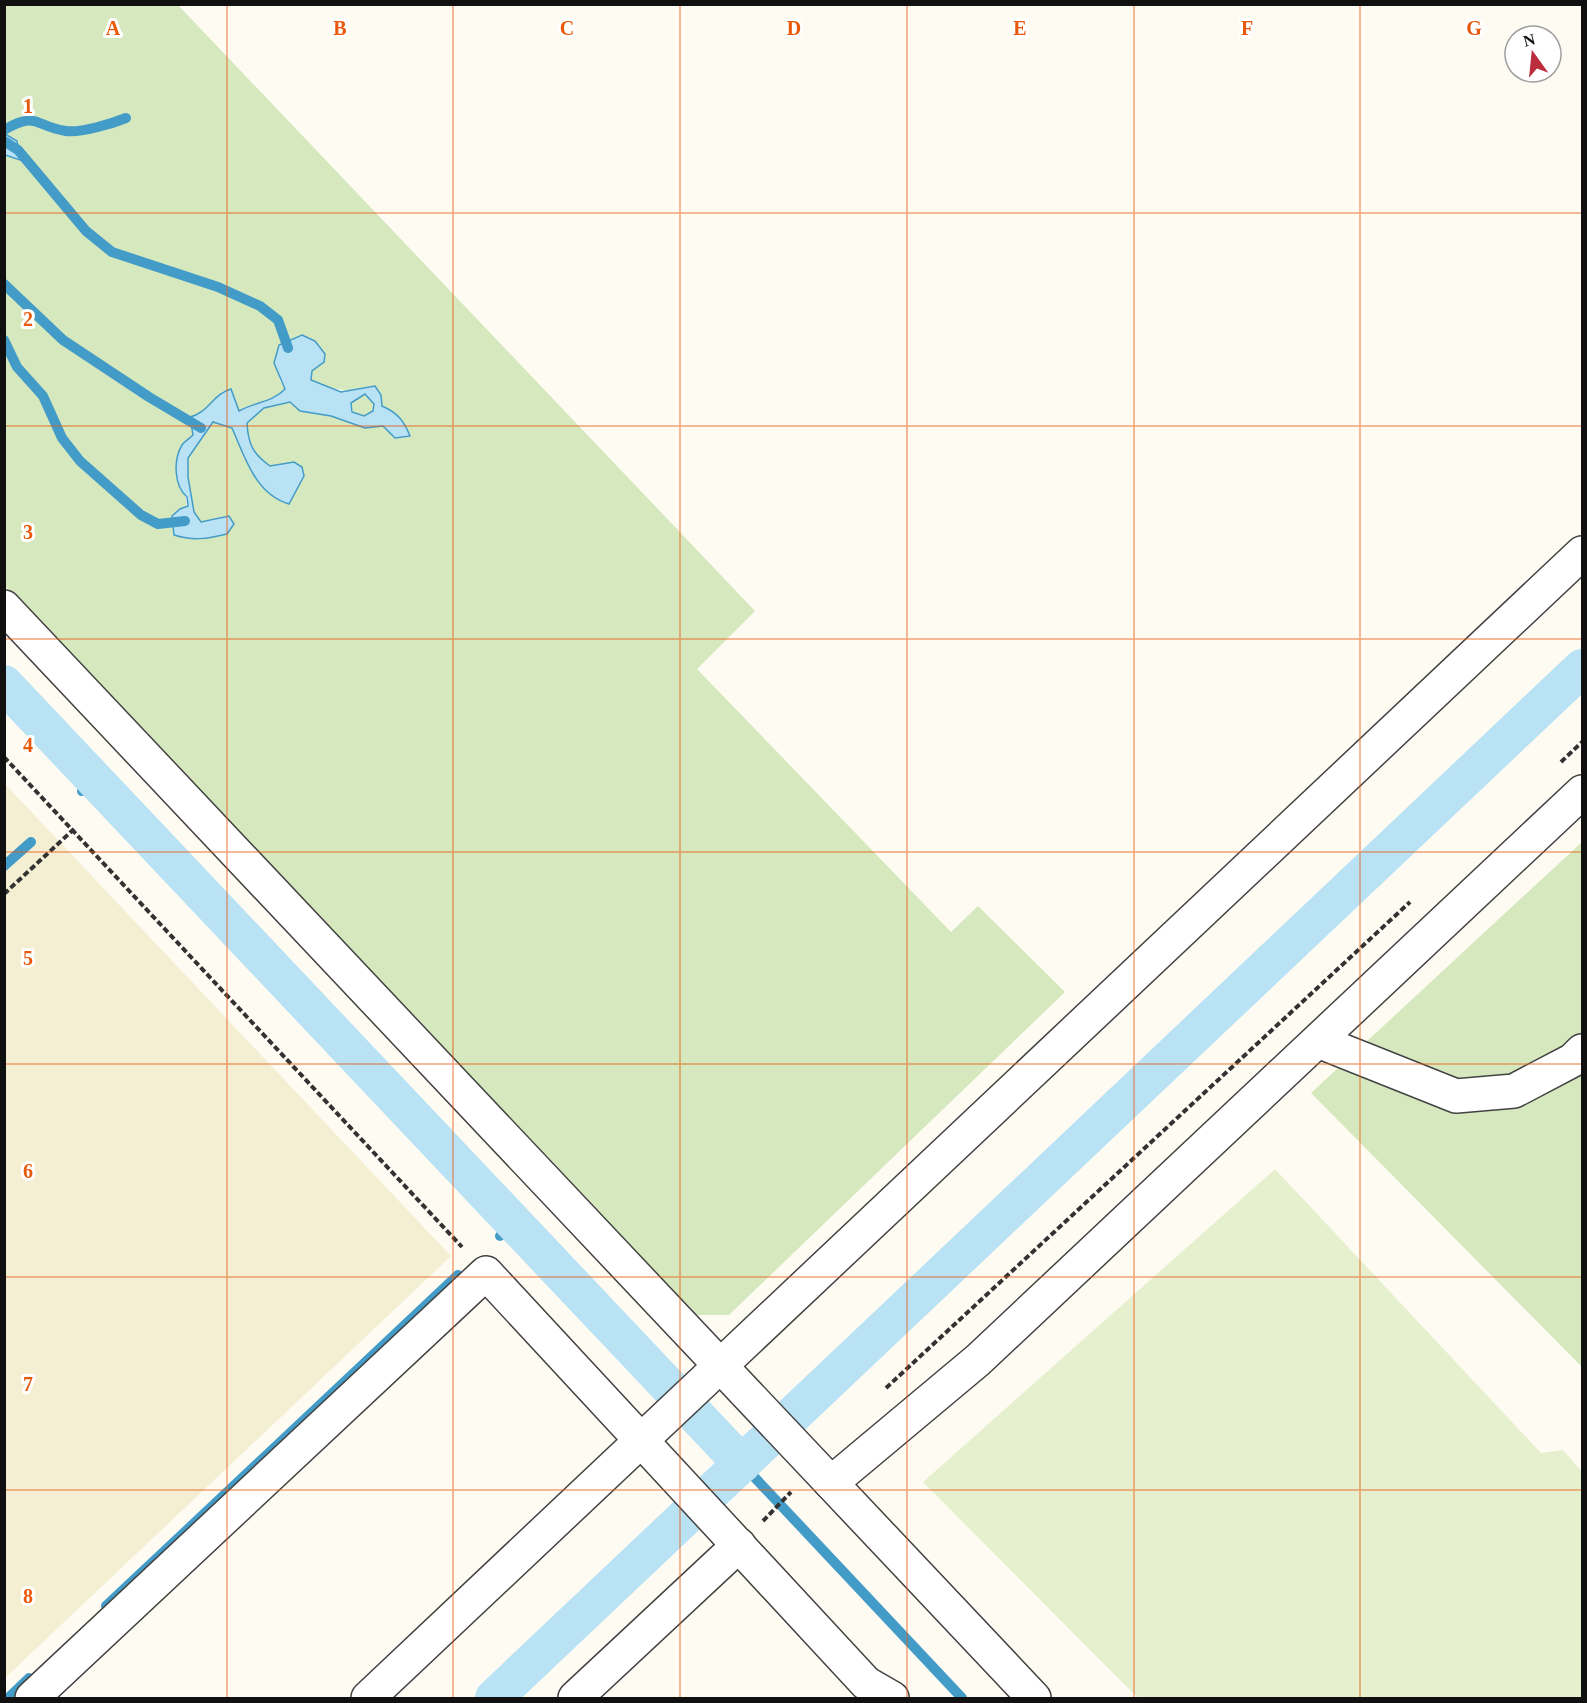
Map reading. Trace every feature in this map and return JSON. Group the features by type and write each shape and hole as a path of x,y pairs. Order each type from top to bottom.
{"street":[{"path":"368,1698 647,1434 722,1380 1582,553"},
{"path":"4,607 722,1380 831,1483 1034,1698"},
{"path":"831,1483 978,1360 1582,792"},
{"path":"1318,1041 1456,1096 1514,1090 1573,1059 1582,1051"},
{"path":"32,1698 486,1273 647,1434 665,1466 714,1520 750,1534 866,1683 892,1698"},
{"path":"575,1698 750,1534"}],"path":[{"path":"1556,766 1582,742"},
{"path":"4,757 486,1273"},
{"path":"4,894 74,830"},
{"path":"881,1392 1416,897"},
{"path":"750,1534 789,1495"}],"shaded area":[{"path":"5,784 451,1256 5,1678"}],"green space":[{"path":"5,5 178,5 755,611 697,669 951,932 978,906 1065,992 729,1315 692,1315 5,586 5,155 20,160 5,134","holes":["324,362 312,371 310,380 319,384 336,389 381,395 382,406 400,418 409,436 383,426 365,428 331,416 300,411 290,401 264,408 247,423 249,437 252,448 270,466 294,462 304,476 289,504 240,446 232,427 213,422 188,458 188,477 194,512 201,523 229,516 174,535 186,506 186,500 176,476 182,445 193,435 200,415 223,391 231,390 239,411 280,393 285,389 279,379"]},
{"path":"363,395 373,402 374,406 367,416 363,417 353,410 352,406 359,396"},
{"path":"1582,842 1582,1367 1311,1093"},
{"path":"1275,1169 1541,1453 1563,1450 1582,1472 1582,1698 1138,1698 923,1482"}],"water":[{"path":"5,134 17,141 20,160 5,155"},
{"path":"302,335 315,341 325,354 324,362 312,371 311,380 341,392 375,386 381,395 382,406 400,418 410,436 395,438 383,426 365,428 331,416 300,411 290,402 264,408 247,423 252,448 270,466 294,462 302,467 304,476 289,504 277,499 259,483 232,428 213,422 188,458 188,477 194,512 201,522 229,516 234,524 227,534 213,537 194,539 174,535 172,516 188,506 187,497 177,480 176,465 182,445 193,435 190,417 202,412 220,394 231,389 239,411 269,399 285,389 274,363 279,345","holes":["365,394 374,404 373,411 364,416 352,412 351,403"]}],"waterway":[{"path":"4,130 30,120 56,129 80,131 126,118"},
{"path":"4,141 18,150 86,231 112,252 218,287 260,306 278,320 288,348"},
{"path":"4,284 63,340 149,397 201,428"},
{"path":"4,340 17,367 43,396 62,438 80,461 141,515 158,524 185,521"},
{"path":"494,1698 1582,668"},
{"path":"4,684 742,1464"},
{"path":"82,791 95,779"},
{"path":"4,866 31,842"},
{"path":"500,1236 514,1222"},
{"path":"106,1606 458,1275"},
{"path":"742,1464 962,1698"},
{"path":"8,1698 29,1678"}]}
